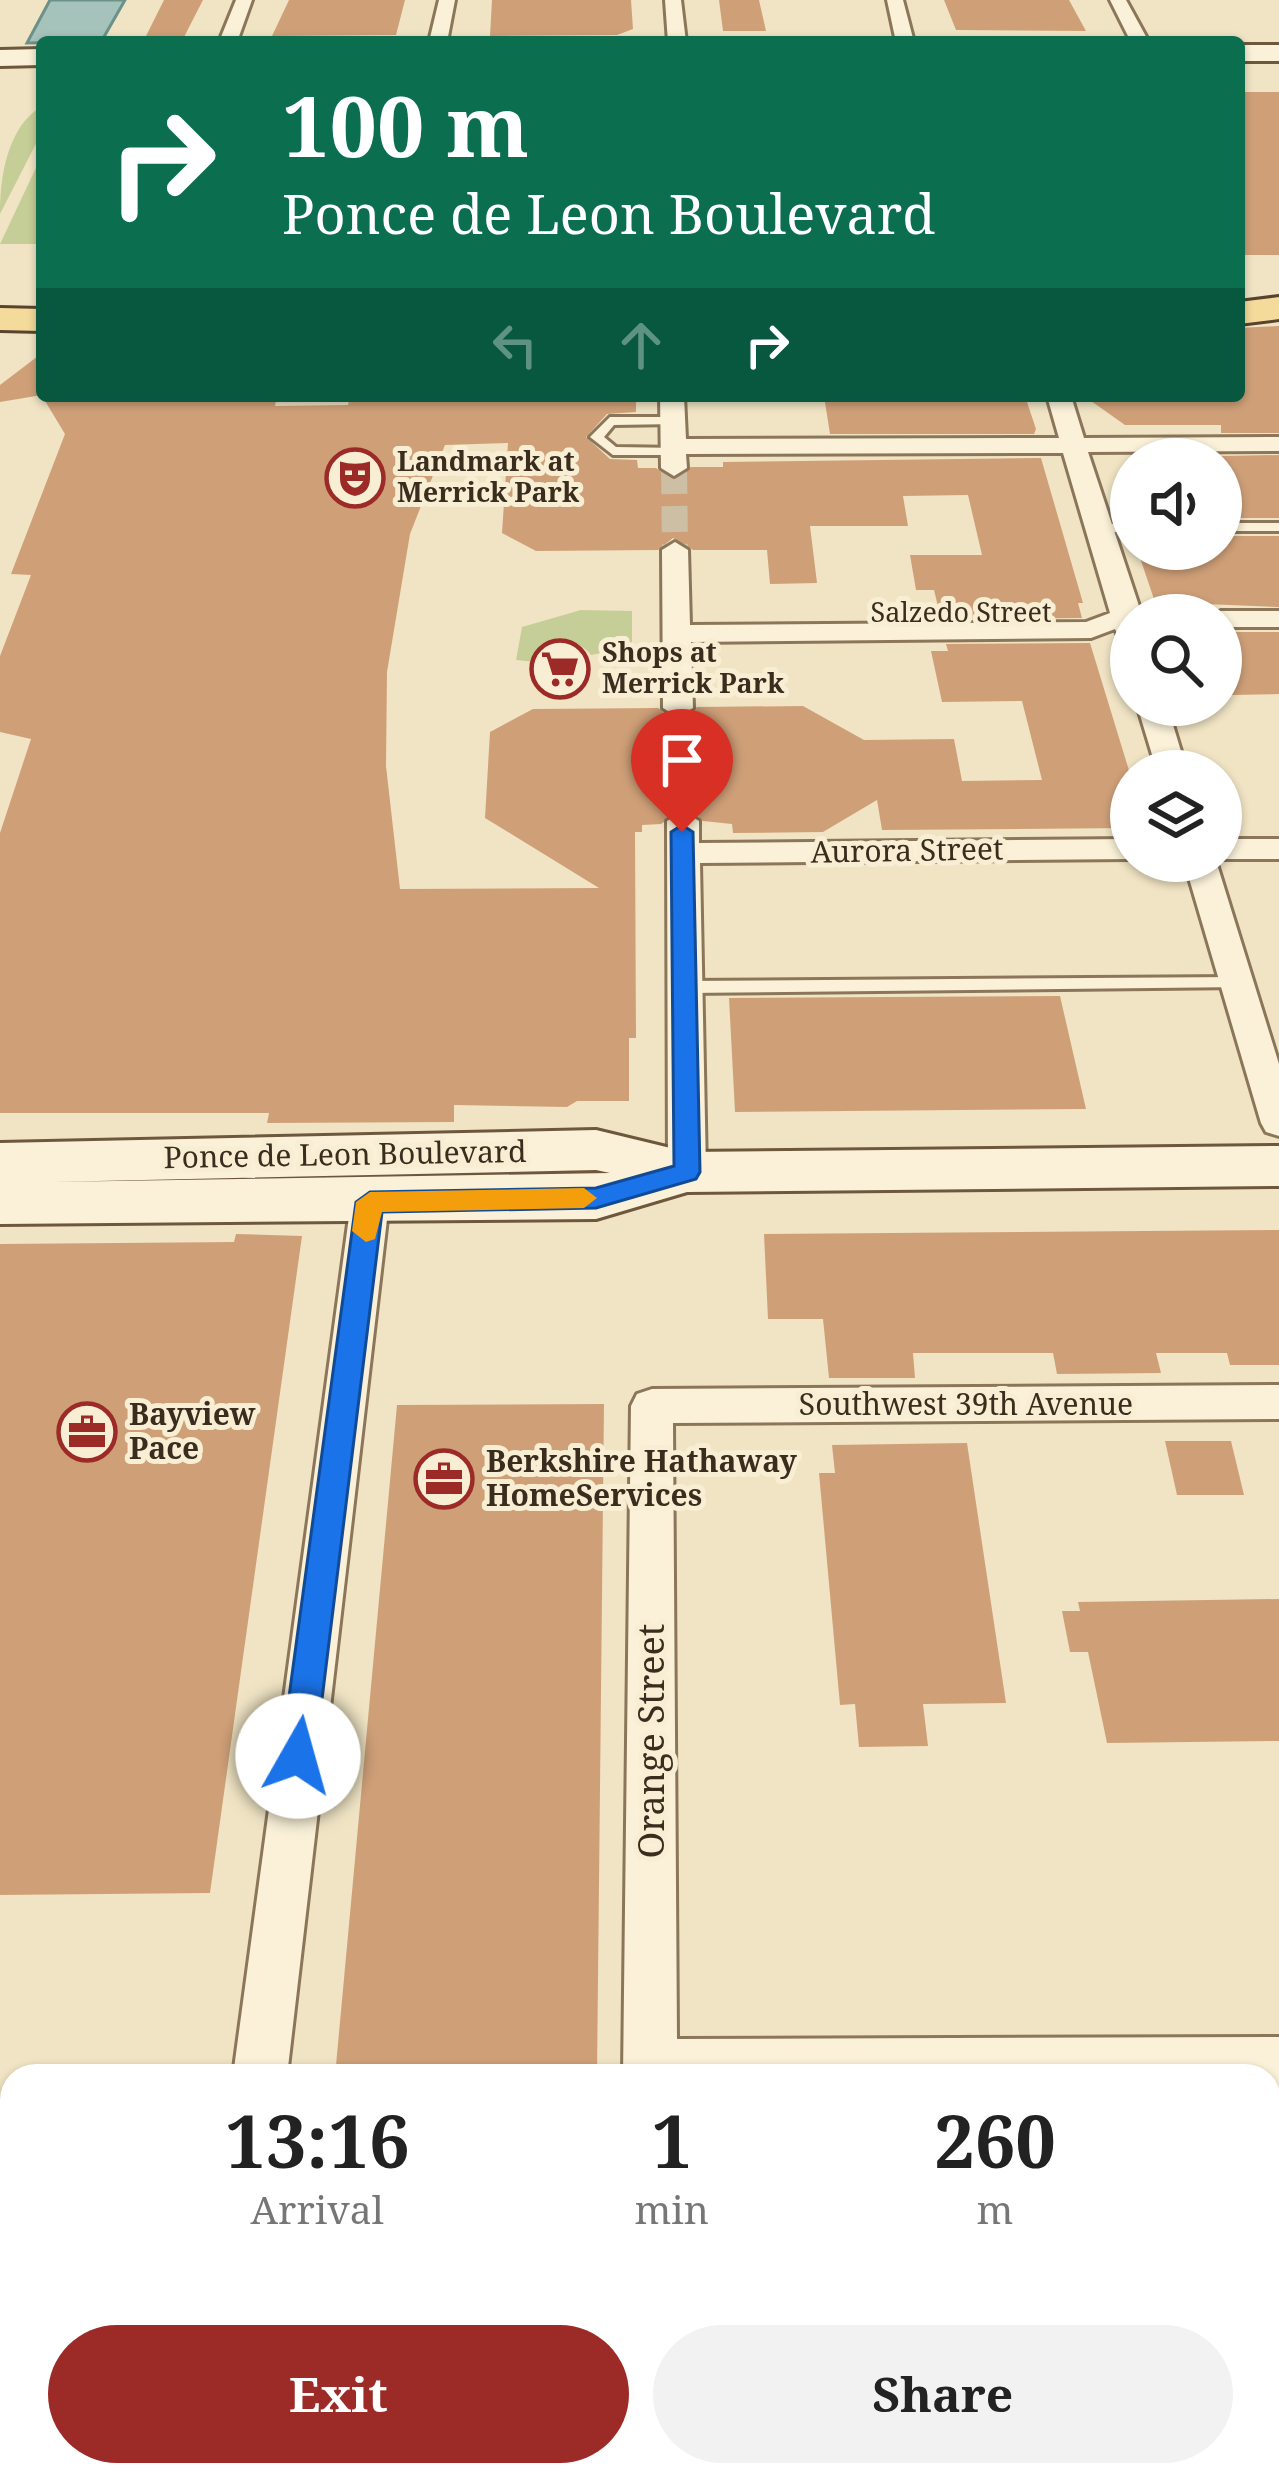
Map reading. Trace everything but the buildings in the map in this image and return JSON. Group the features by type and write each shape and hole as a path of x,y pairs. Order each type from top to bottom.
{"main road":[{"path":"1245,299 1279,306"},
{"path":"1245,313 1279,306"}],"street":[{"path":"230,36 244,0"},
{"path":"439,36 447,0"},
{"path":"673,0 676,36"},
{"path":"895,0 904,36"},
{"path":"1118,0 1137,36"},
{"path":"1245,53 1279,53"},
{"path":"0,58 36,58"},
{"path":"1061,402 1117,594"},
{"path":"673,437 1279,444"},
{"path":"675,550 678,707"},
{"path":"1242,619 1279,619"},
{"name":"Salzedo Street","path":"675,623 1110,627"},
{"name":"Aurora Street","path":"684,987 683,837 1110,848"},
{"path":"1242,849 1279,849"},
{"path":"1206,882 1279,1124"},
{"path":"684,987 687,1172"},
{"name":"Ponce de Leon Boulevard","path":"0,1163 596,1150 687,1172 1279,1166"},
{"name":"Ponce de Leon Boulevard","path":"0,1203 596,1198 687,1172"},
{"path":"260,2064 370,1202"},
{"name":"Southwest 39th Avenue","path":"652,1406 1279,1402"},
{"name":"Orange Street","path":"650,2064 652,1406"}],"lane":[{"path":"610,421 673,437 613,451 598,437 610,421"},
{"path":"1242,527 1279,527"},
{"path":"1100,528 1110,528"},
{"path":"684,987 1237,983"}],"green space":[{"path":"36,110 36,144 0,214 4,169 13,140"},
{"path":"36,168 36,244 0,244"},
{"path":"581,610 632,611 632,647 591,655 572,643 556,643 534,653 535,662 516,660 522,627"}],"water":[{"path":"50,0 125,0 104,36 36,36 36,43 27,43"}],"tunnel":[{"path":"674,468 675,550"},
{"path":"678,708 683,821"}],"slow traffic":[{"path":"366,1231 370,1202 584,1198"}],"place":[{"name":"Landmark at Merrick Park","path":"355,478"},
{"name":"Shops at Merrick Park","path":"560,669"},
{"name":"Bayview Pace","path":"87,1432"},
{"name":"Berkshire Hathaway HomeServices","path":"444,1479"}],"route":[{"path":"298,1756 341,1394 370,1202 596,1198 687,1172 682,832"}]}
